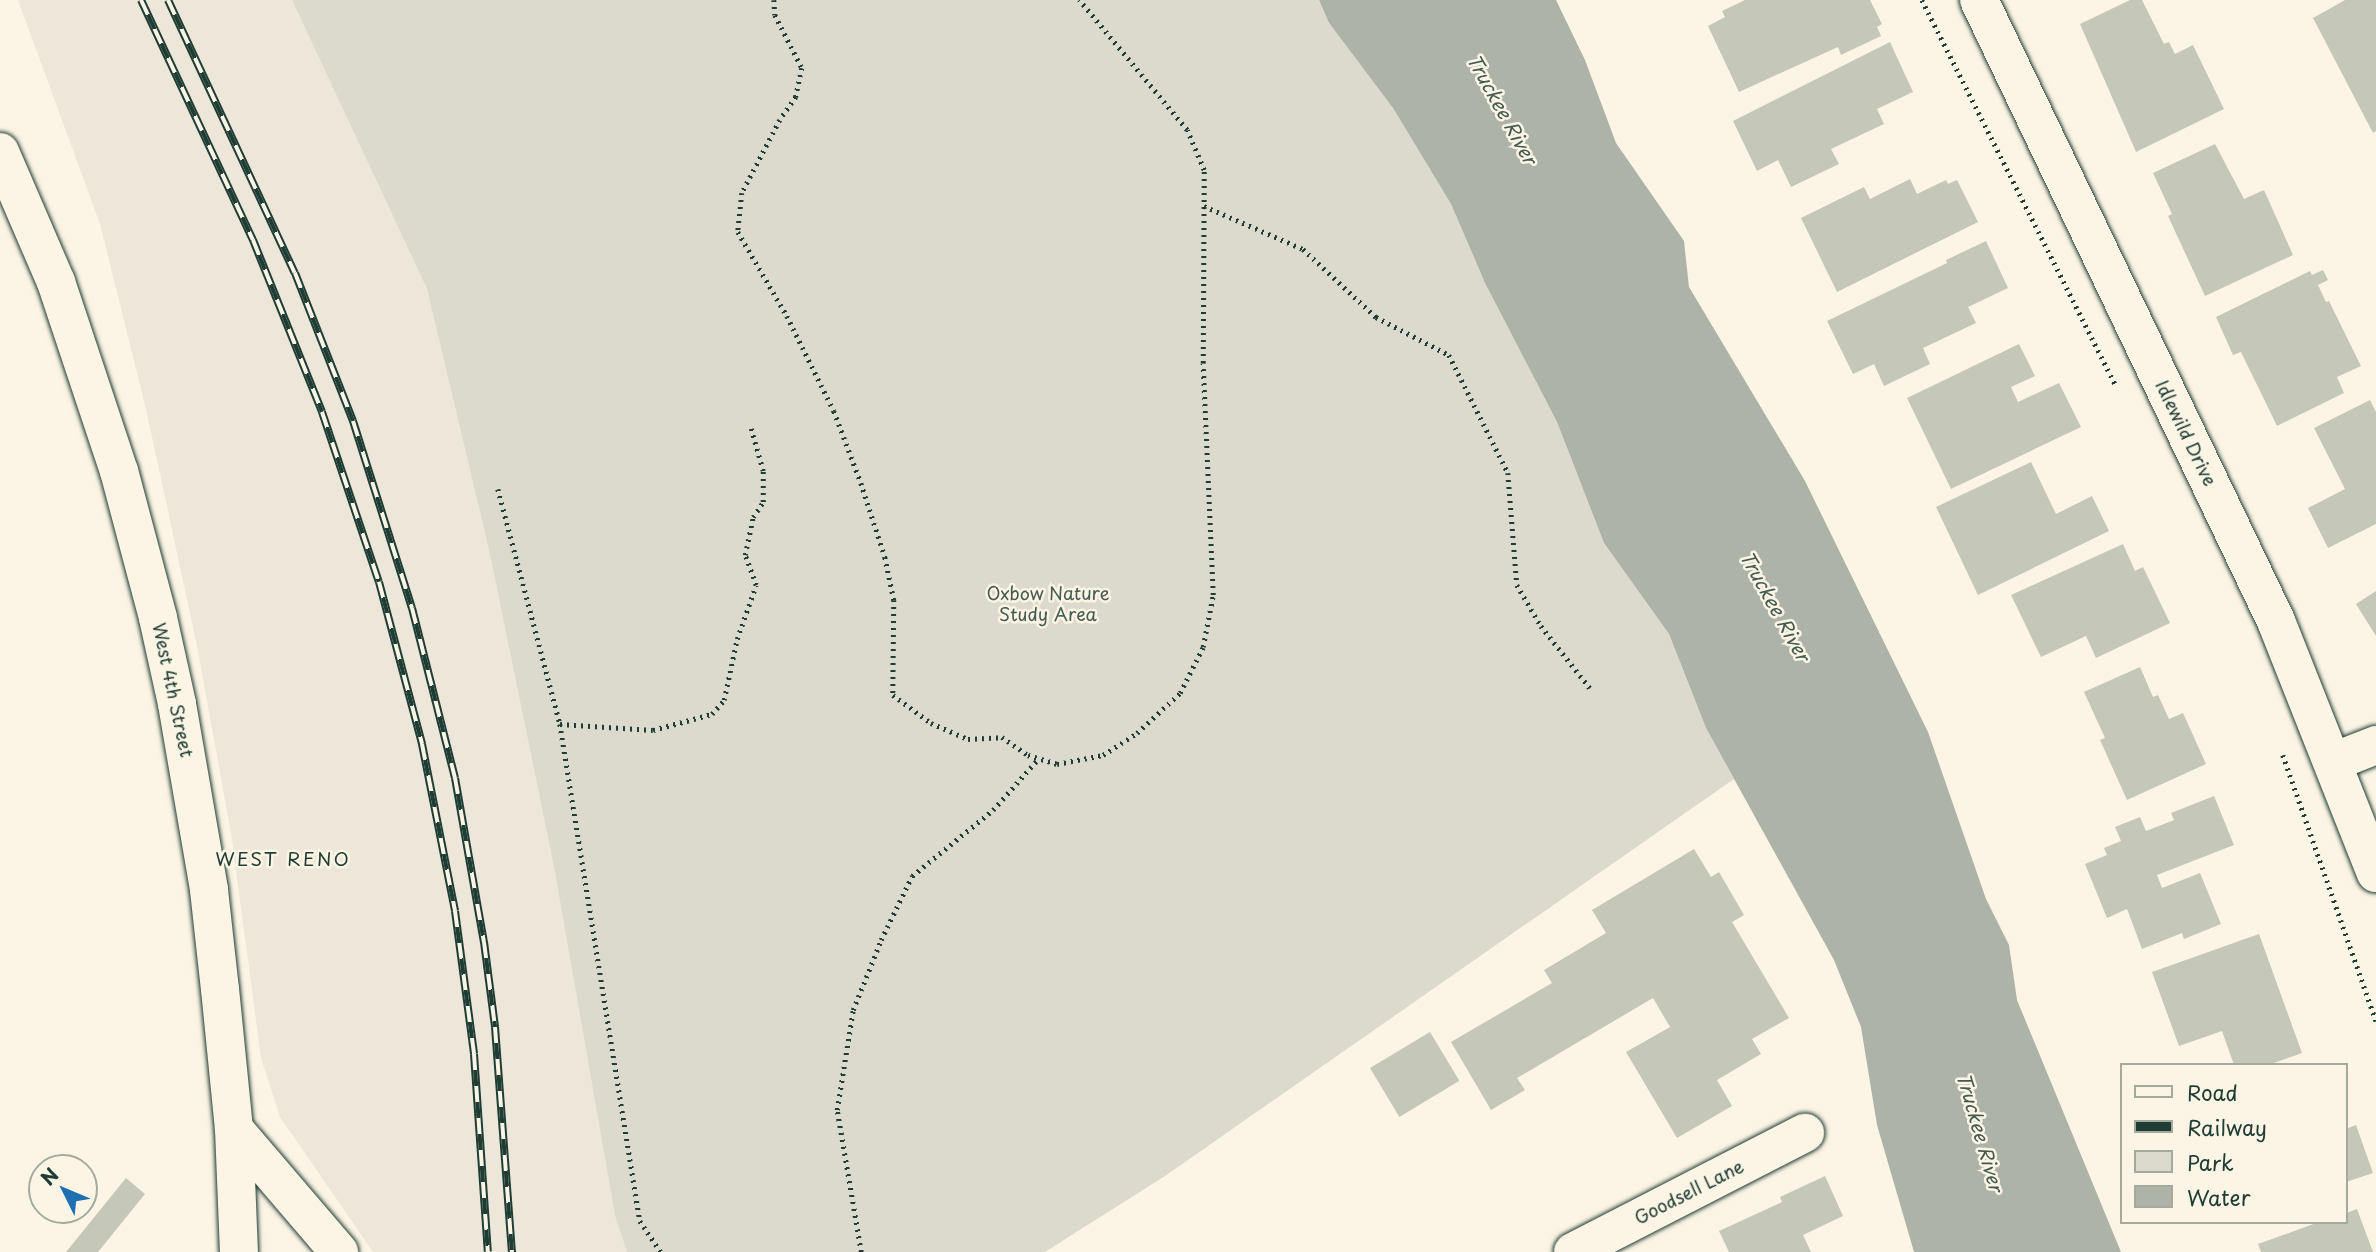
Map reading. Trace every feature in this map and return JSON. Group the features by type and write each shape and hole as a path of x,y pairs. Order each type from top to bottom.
{"street":[{"name":"Idlewild Drive","path":"1979,0 2276,621 2376,873"},
{"name":"West 4th Street","path":"0,152 56,282 119,471 158,618 177,704 209,890 234,1129 239,1252"},
{"path":"2333,762 2376,745"},
{"path":"234,1129 340,1252"},
{"name":"Goodsell Lane","path":"1573,1252 1805,1133"}],"path":[{"path":"774,0 775,15 802,68 796,97 780,120 741,193 738,232 787,316 828,399 861,483 885,557 894,600 893,695 931,723 968,739 1002,737 1039,758 1057,764 1103,755 1137,733 1181,693 1203,647 1213,595 1203,363 1204,170 1187,130 1079,0"},
{"path":"1922,0 2118,390"},
{"path":"1204,206 1303,249 1376,317 1449,355 1508,473 1517,585 1541,626 1590,688"},
{"path":"560,724 653,730 712,714 724,700 737,639 757,585 745,555 753,517 762,502 763,471 751,429"},
{"path":"498,489 560,724 640,1221 661,1252"},
{"path":"2281,747 2376,1021"},
{"path":"861,1252 837,1110 853,1010 881,940 912,876 993,810 1039,758"}],"shaded area":[{"path":"18,0 292,0 294,4 427,289 489,550 554,867 615,1216 627,1252 373,1252 280,1117 261,1058 231,833 197,646 146,409 100,224"}],"green space":[{"name":"Oxbow Nature Study Area","path":"292,0 1319,0 1329,23 1393,108 1451,204 1485,283 1557,422 1604,543 1669,634 1706,728 1734,779 1165,1176 1045,1252 627,1252 615,1216 554,867 489,550 427,289"}],"water":[{"name":"Truckee River","path":"1319,0 1556,0 1585,60 1616,143 1684,241 1689,287 1805,481 1928,732 1986,899 2009,945 2017,1000 2121,1252 1914,1252 1877,1125 1861,1027 1834,960 1706,728 1669,634 1604,543 1557,422 1485,283 1451,204 1393,108 1329,23"}],"building":[{"path":"1745,0 1870,0 1882,24 1877,27 1881,36 1841,55 1838,47 1739,92 1708,26 1725,17 1722,11"},
{"path":"2130,0 2142,0 2164,44 2169,42 2175,54 2193,45 2224,109 2136,152 2080,24"},
{"path":"2345,0 2376,0 2376,131 2373,133 2313,18"},
{"path":"1890,42 1913,92 1877,109 1884,124 1831,149 1839,164 1791,187 1778,160 1757,171 1733,121"},
{"path":"2215,144 2244,199 2264,190 2293,255 2205,296 2168,216 2172,214 2153,173"},
{"path":"1910,179 1917,194 1946,180 1948,184 1957,180 1978,222 1837,292 1801,218 1864,187 1870,199"},
{"path":"1986,241 2008,288 1968,307 1976,323 1923,348 1930,364 1884,386 1874,364 1853,374 1827,321 1947,263 1946,260"},
{"path":"2323,270 2328,280 2318,285 2326,302 2329,301 2361,366 2337,377 2344,393 2277,426 2241,352 2233,355 2216,317 2310,271 2312,275"},
{"path":"2019,344 2035,376 2011,387 2018,402 2059,383 2081,427 1951,489 1907,398"},
{"path":"2370,400 2376,412 2376,524 2328,548 2308,508 2345,489 2314,428"},
{"path":"2031,462 2056,514 2092,496 2109,531 1978,595 1936,507"},
{"path":"2123,544 2135,571 2143,567 2170,623 2096,658 2086,636 2041,657 2011,595"},
{"path":"2376,591 2376,636 2356,604"},
{"path":"2140,667 2153,697 2158,695 2169,719 2183,713 2206,764 2127,800 2100,740 2105,738 2084,692"},
{"path":"2214,796 2234,845 2157,875 2162,888 2200,873 2221,924 2184,939 2182,933 2142,949 2127,909 2107,918 2085,864 2107,855 2104,848 2121,841 2115,827 2140,817 2146,831 2174,820 2171,813"},
{"path":"1694,849 1711,877 1719,872 1744,915 1732,922 1789,1018 1752,1039 1761,1054 1717,1080 1732,1106 1677,1138 1626,1052 1670,1027 1653,998 1517,1078 1525,1090 1491,1110 1451,1042 1552,983 1544,970 1606,933 1592,910"},
{"path":"2259,934 2302,1053 2274,1063 2233,1063 2222,1031 2179,1046 2152,972"},
{"path":"1430,1032 1459,1081 1399,1117 1370,1068"},
{"path":"2356,1125 2373,1173 2348,1181 2348,1128"},
{"path":"1825,1176 1843,1216 1803,1235 1811,1252 1729,1252 1719,1231 1782,1202 1780,1197"},
{"path":"126,1178 145,1194 98,1252 66,1252 89,1224 98,1224 98,1213"},
{"path":"2357,1209 2373,1252 2261,1252 2258,1244 2313,1224 2348,1224 2348,1212"}],"railway":[{"path":"141,0 253,240 322,412 379,582 422,744 455,911 474,1054 488,1252"},
{"path":"168,0 295,273 353,421 412,608 455,778 484,942 495,1027 512,1252"}],"district":[{"name":"WEST RENO","path":"283,859"}]}
